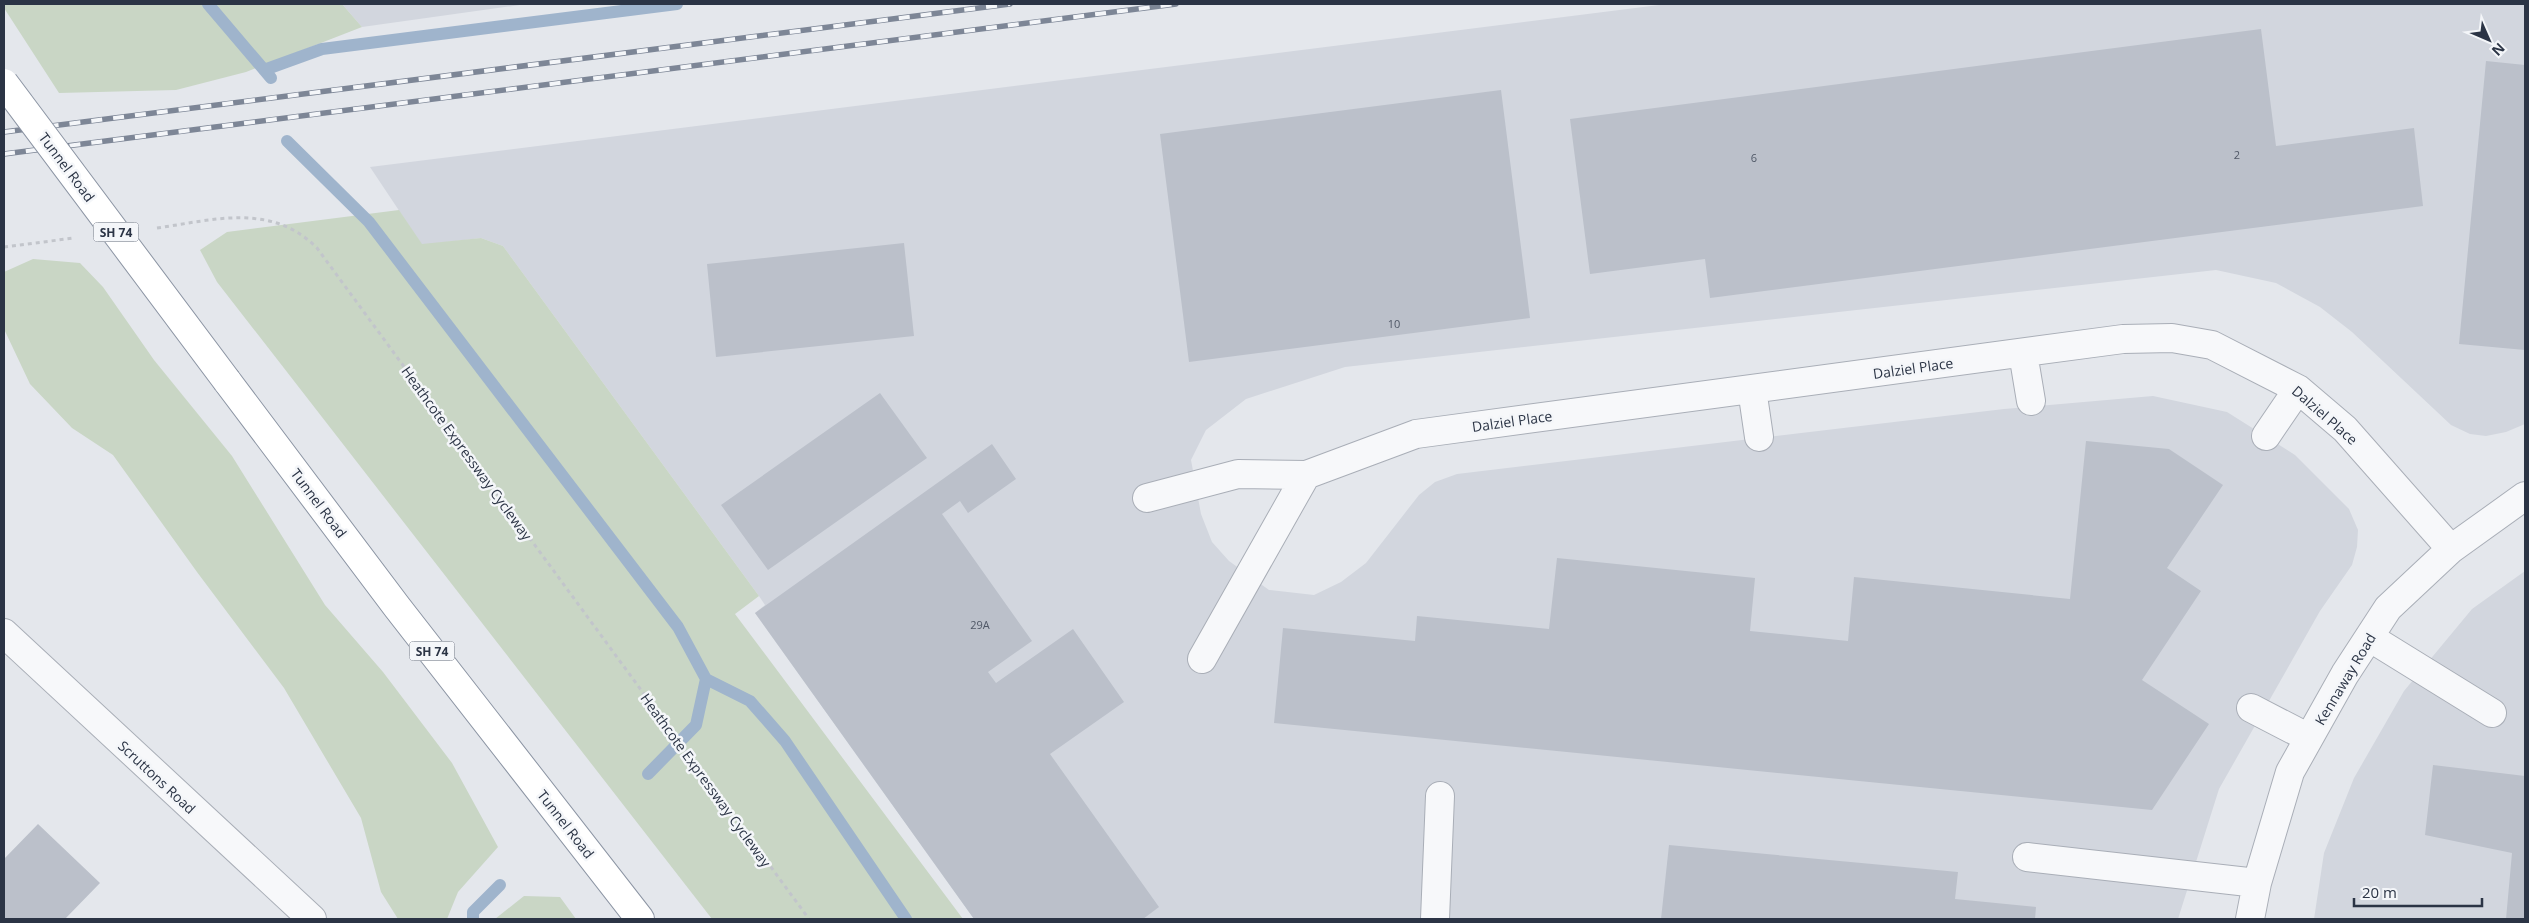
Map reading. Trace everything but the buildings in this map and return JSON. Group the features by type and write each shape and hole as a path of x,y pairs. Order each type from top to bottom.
{"highway":[{"name":"Tunnel Road","path":"4,83 397,607 640,919"}],"street":[{"name":"Dalziel Place","path":"1306,476 1416,434 2123,339 2172,338 2212,345 2298,389 2345,429 2451,548"},
{"path":"2023,353 2031,402"},
{"path":"1752,389 1759,437"},
{"path":"2266,436 2298,389"},
{"path":"1147,498 1238,474 1306,476 1202,659"},
{"name":"Kennaway Road","path":"2250,919 2257,883 2290,772 2345,674 2388,608 2451,548 2525,496"},
{"name":"Scruttons Road","path":"4,633 312,919"},
{"path":"2369,638 2492,713"},
{"path":"2251,708 2309,738"},
{"path":"1435,919 1440,796"},
{"path":"2027,857 2257,883"}],"path":[{"name":"Heathcote Expressway Cycleway","path":"148,229 252,216 271,220 306,237 336,273 809,919"},
{"path":"4,247 81,237"}],"shaded area":[{"path":"342,4 527,4 362,27"},
{"path":"1667,4 2525,4 2525,424 2506,432 2486,436 2470,434 2451,425 2352,332 2320,307 2276,283 2216,270 1345,367 1246,399 1206,430 1191,460 1201,514 1212,542 1229,561 1269,590 1314,595 1341,582 1366,563 1419,495 1435,482 1457,474 2004,409 2153,396 2227,412 2295,455 2349,509 2358,530 2357,547 2352,565 2320,611 2219,789 2178,919 974,919 755,613 765,605 759,596 503,246 481,238 422,245 370,167"},
{"path":"2525,571 2525,919 2314,919 2324,853 2354,778 2404,691 2472,609"}],"green space":[{"path":"4,4 342,4 362,27 246,72 176,90 59,93 4,8"},
{"path":"399,210 422,244 481,238 503,246 759,596 735,614 963,919 712,919 217,282 200,250 227,232"},
{"path":"33,259 80,263 103,287 154,360 232,456 325,605 383,672 452,763 498,847 458,892 447,919 398,919 381,892 361,818 284,688 197,572 113,455 72,428 30,384 4,329 4,272"},
{"path":"524,896 560,897 576,919 495,919"}],"waterway":[{"path":"208,4 271,78"},
{"path":"264,70 322,49 677,4"},
{"path":"287,141 369,222 678,627 706,679 696,725 648,774"},
{"path":"706,679 750,701 785,741 906,919"},
{"path":"473,919 473,912 500,885"}],"railway":[{"path":"4,132 1010,4"},
{"path":"4,154 1176,4"}]}
